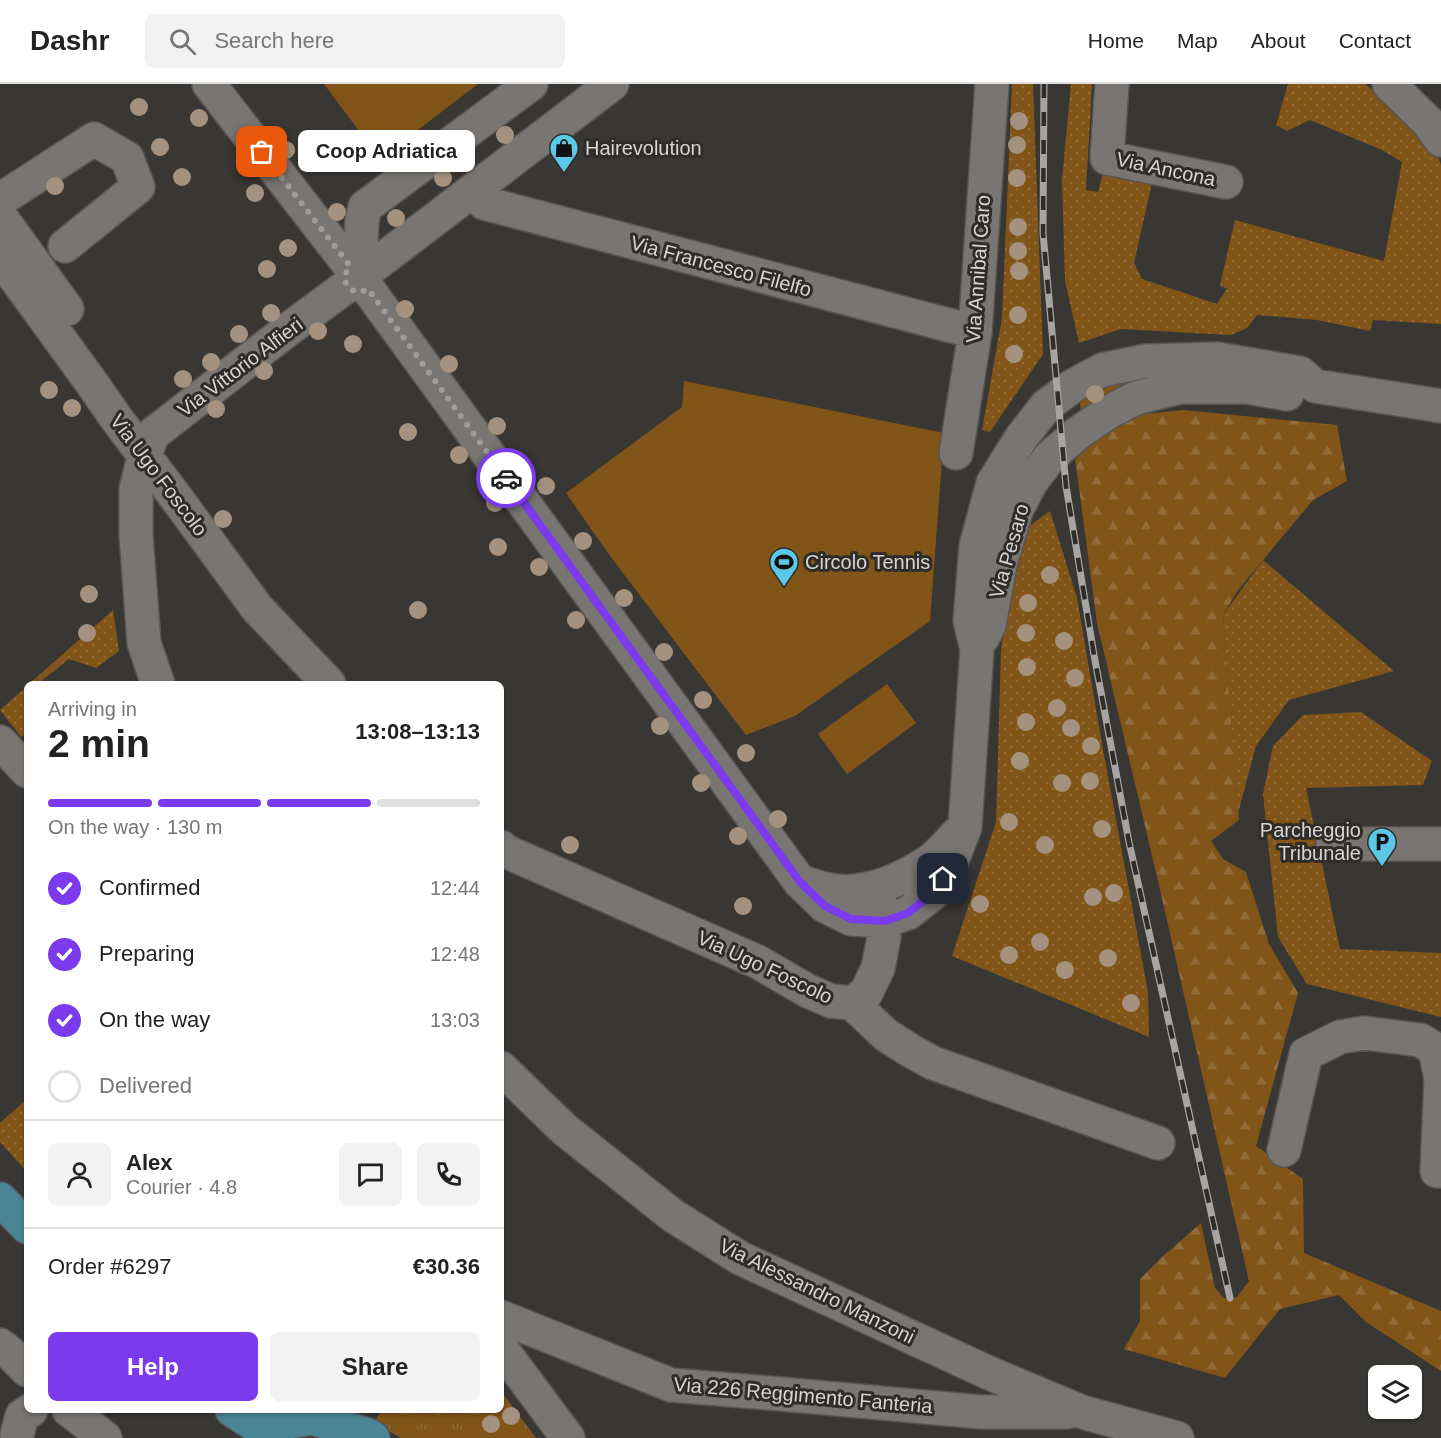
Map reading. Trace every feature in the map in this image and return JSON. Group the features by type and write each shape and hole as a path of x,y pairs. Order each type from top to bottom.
{"main road":[{"path":"0,1198 24,1224"},
{"path":"255,1425 312,1418 373,1438"}],"street":[{"path":"209,84 359,274 800,882 825,906 851,919 885,921"},
{"path":"359,274 365,207 531,84"},
{"name":"Via Vittorio Alfieri","path":"144,457 153,434 359,274 612,84"},
{"name":"Via Annibal Caro","path":"956,453 975,332 992,84"},
{"name":"Via Ancona","path":"1112,84 1107,158 1226,182"},
{"path":"1389,84 1428,122 1441,140"},
{"path":"0,200 94,139 127,158 138,187 65,246"},
{"name":"Via Francesco Filelfo","path":"473,190 484,203 975,332"},
{"path":"0,216 67,309"},
{"name":"Via Ugo Foscolo","path":"0,257 144,457 257,608 326,681"},
{"name":"Via Pesaro","path":"885,921 908,913 936,891 950,866 965,827 976,650 970,621 975,546 993,483 1021,438 1046,406 1074,385 1102,370 1146,361 1217,359 1300,373 1315,386 1441,406"},
{"path":"144,457 136,489 136,535 144,643 157,681"},
{"path":"0,742 24,768"},
{"path":"800,882 831,890 852,890 875,887 894,881 928,862 965,827"},
{"path":"1333,844 1441,844"},
{"name":"Via Ugo Foscolo","path":"504,850 758,962 808,991 831,1001 852,1004 886,1035 933,1063 1158,1143"},
{"path":"852,1004 866,993 874,980 882,948 885,921 875,887"},
{"path":"1284,1150 1306,1054 1340,1037 1364,1033 1420,1040 1435,1049 1441,1079 1437,1171 1441,1171"},
{"name":"Via Alessandro Manzoni","path":"504,1071 564,1129 672,1215 740,1258 989,1373 1082,1412 1177,1438"},
{"name":"Via 226 Reggimento Fanteria","path":"504,1318 671,1385 981,1412 1082,1412"},
{"path":"504,1352 568,1438"},
{"path":"17,1438 16,1434 22,1416 26,1413"},
{"path":"73,1413 105,1438"}],"green space":[{"path":"324,84 478,84 380,159"},
{"path":"1012,84 1033,84 1043,354 990,432 982,430 1002,318"},
{"path":"1071,84 1092,84 1086,190 1098,192 1104,170 1152,183 1134,263 1142,279 1217,304 1227,289 1220,285 1235,220 1384,261 1402,162 1382,150 1310,120 1287,131 1276,125 1288,84 1365,84 1416,126 1441,165 1441,324 1373,320 1370,331 1317,320 1257,315 1247,328 1231,335 1121,329 1079,343 1065,281 1062,179"},
{"path":"1162,372 1081,414 1079,393"},
{"name":"Circolo Tennis","path":"684,381 944,433 930,621 795,716 746,735 610,556 566,493 682,407"},
{"path":"1183,410 1337,425 1347,481 1313,500 1238,590 1223,615 1239,820 1211,841 1223,859 1246,872 1269,944 1298,993 1256,1146 1303,1179 1304,1253 1441,1311 1441,1371 1366,1322 1339,1295 1280,1309 1225,1378 1124,1349 1140,1321 1140,1279 1201,1223 1215,1288 1225,1299 1237,1297 1249,1281 1097,623 1075,458 1095,438 1135,415"},
{"path":"1050,511 1077,598 1148,992 1149,1037 952,956 996,822 1001,651 1009,584 1022,531"},
{"path":"1263,560 1394,671 1289,700 1256,746 1238,813 1223,615"},
{"path":"113,610 119,651 96,668 69,659 41,681 32,681"},
{"path":"887,684 916,723 847,774 818,734"},
{"path":"24,689 24,735 21,737 0,710"},
{"path":"1361,712 1432,761 1423,785 1306,788 1340,949 1441,953 1441,1017 1307,984 1278,937 1263,794 1273,746 1303,715"},
{"path":"24,1102 24,1169 0,1142 0,1123"},
{"path":"504,1395 536,1438 401,1438 374,1423 380,1413 504,1413"}],"railway":[{"path":"1044,84 1043,233 1066,486 1094,655 1129,842 1230,1298"}],"way so far":[{"path":"262,152 350,266 344,278 347,286 355,292 368,289 506,478"}],"place":[{"name":"Coop Adriatica","path":"262,152"},
{"name":"Hairevolution","path":"564,174"},
{"name":"Circolo Tennis","path":"784,588"},
{"name":"Parcheggio Tribunale","path":"1382,868"}],"route":[{"path":"506,478 800,882 825,906 851,919 885,921 908,913 936,891 943,879"}]}
